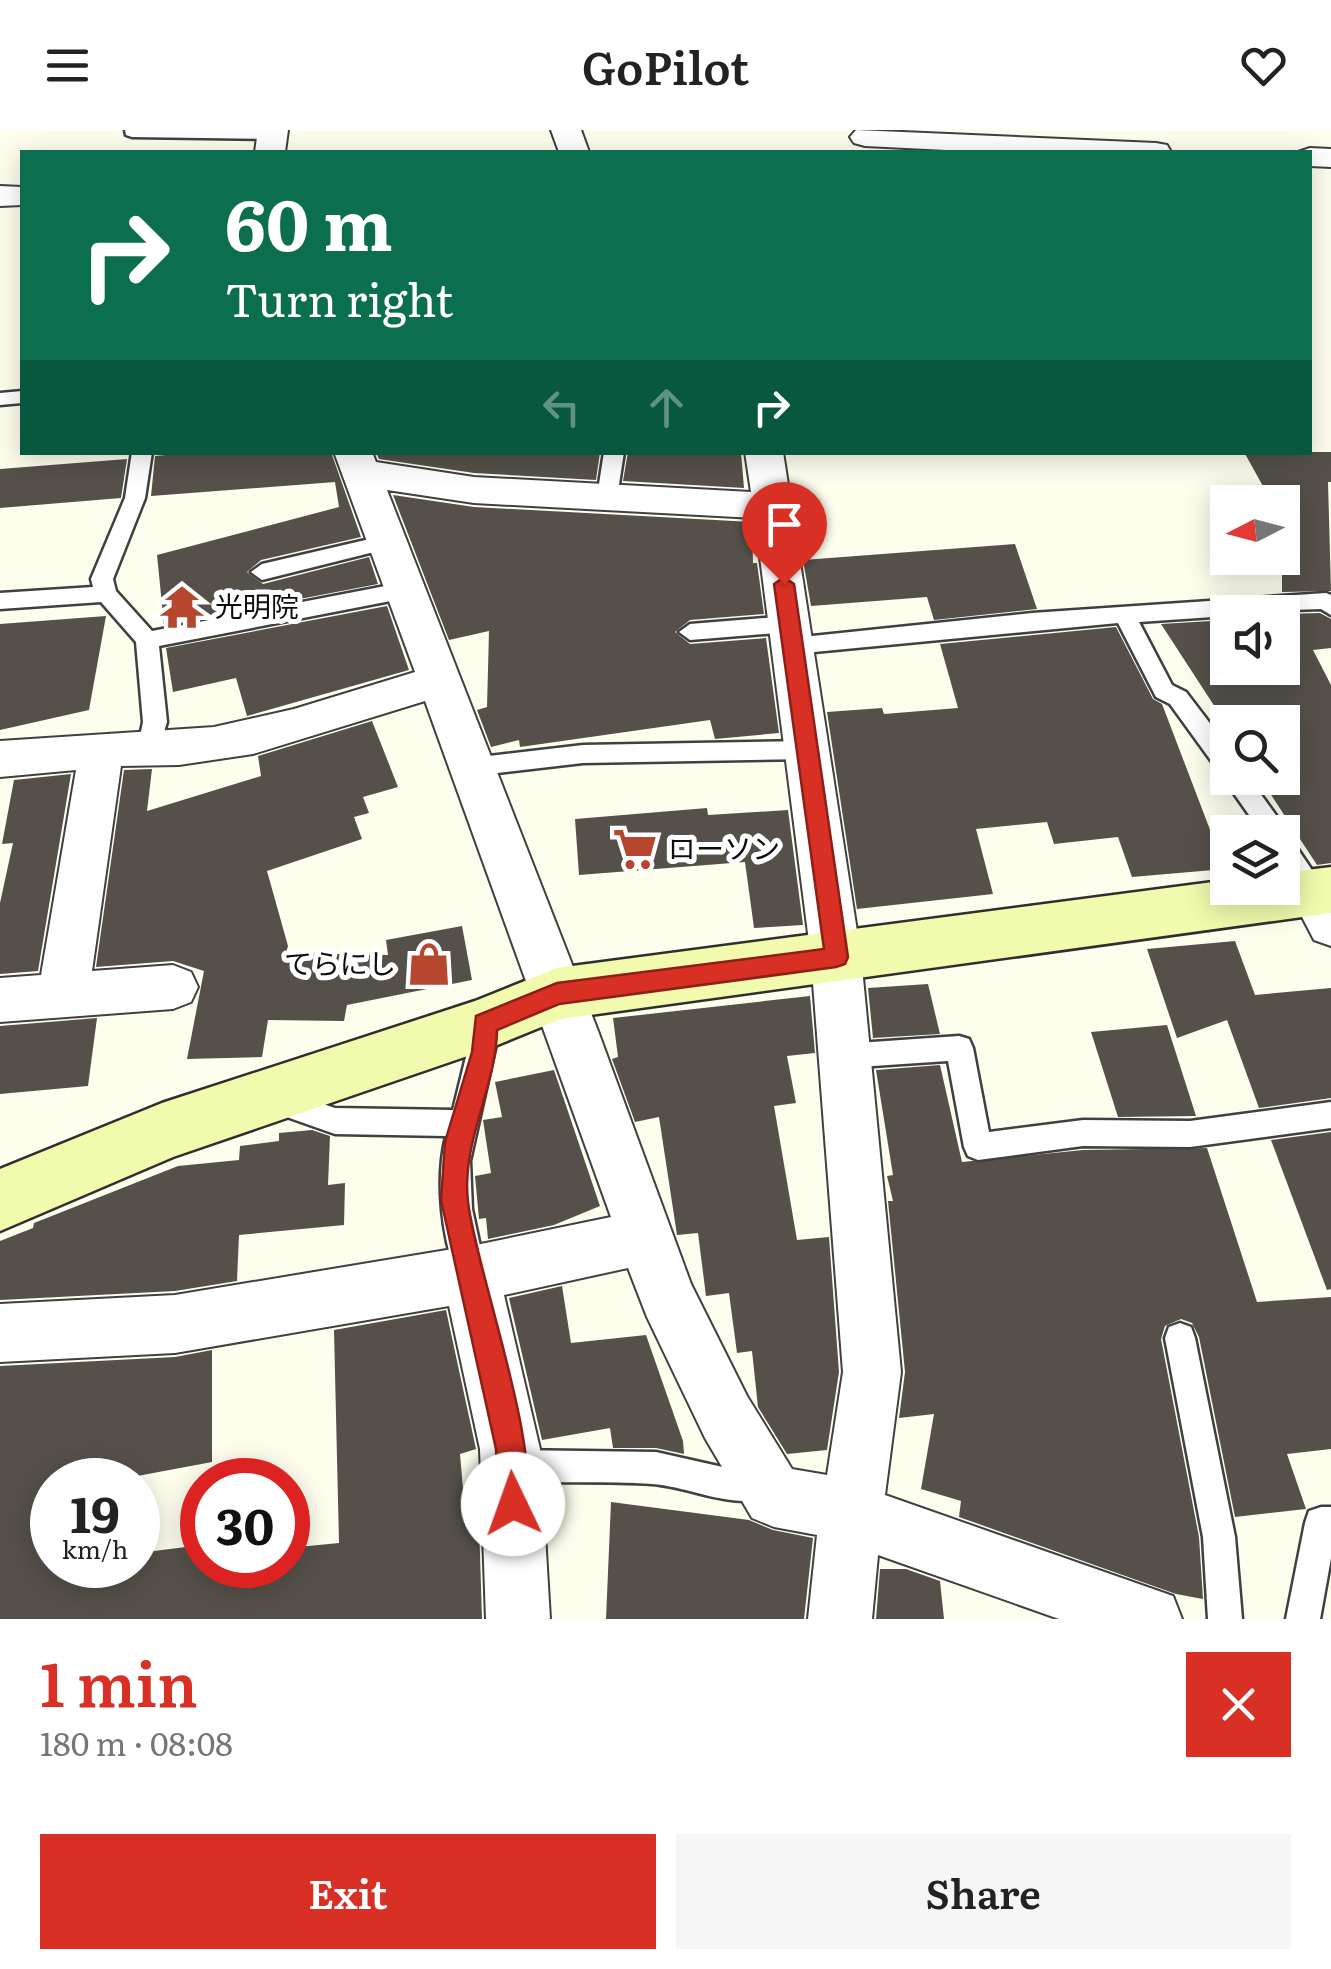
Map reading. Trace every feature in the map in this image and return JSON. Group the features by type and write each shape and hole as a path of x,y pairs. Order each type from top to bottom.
{"street":[{"path":"867,140 1108,150"},
{"path":"764,455 836,957 872,1372 838,1604 840,1619"},
{"path":"357,463 474,490 610,475 773,506"},
{"path":"357,463 441,680 667,1297 726,1417 774,1496 827,1506 1150,1619"},
{"path":"0,759 150,746 170,750 242,738 441,680"},
{"path":"63,995 100,751"},
{"path":"0,1200 162,1132 485,1024 557,994 1314,888"},
{"path":"0,1000 174,987"},
{"path":"0,1333 175,1324 471,1274 647,1237"},
{"path":"471,1274 511,1466 518,1619"}],"lane":[{"path":"133,131 272,139"},
{"path":"142,455 135,498 102,579 106,594 147,640 155,722 150,746"},
{"path":"147,640 397,566"},
{"path":"262,572 397,566"},
{"path":"0,601 106,594"},
{"path":"690,632 791,635 1326,601 1331,607"},
{"path":"1124,614 1164,690 1178,698 1210,742"},
{"path":"472,767 583,754 808,750"},
{"path":"471,1274 454,1200 458,1142 484,1052 485,1024"},
{"path":"843,1056 959,1048 978,1146 1083,1133 1190,1134 1331,1115"},
{"path":"264,1097 334,1121 465,1123"},
{"path":"1180,1338 1219,1537 1225,1619"},
{"path":"511,1466 656,1468 727,1484 767,1484"},
{"path":"1303,1619 1322,1523 1331,1523"}],"building":[{"path":"1331,452 1331,591 1282,592 1282,575 1300,575 1300,485 1262,485 1246,455"},
{"path":"332,455 361,537 261,560 247,572 263,584 369,557 378,584 164,625 157,555 339,507 335,482 151,496 155,456"},
{"path":"377,455 600,455 596,480 474,473 379,459"},
{"path":"627,455 741,455 744,488 623,481"},
{"path":"127,459 121,498 0,508 0,469"},
{"path":"393,495 474,507 752,522 753,563 757,563 764,614 690,620 675,632 690,644 766,638 779,733 715,739 710,720 520,747 519,740 491,747 477,710 487,707 489,631 449,640"},
{"path":"1015,544 1037,609 934,620 927,597 811,606 803,560"},
{"path":"387,606 409,670 247,716 236,678 173,692 166,648"},
{"path":"1320,613 1331,619 1331,648 1313,650 1331,685 1331,863 1317,865 1300,839 1300,815 1284,815 1271,795 1300,795 1300,705 1214,705 1161,624 1210,621 1210,685 1300,685 1300,614"},
{"path":"106,616 89,710 0,730 0,624"},
{"path":"1116,627 1153,699 1162,704 1210,830 1210,870 1132,877 1118,837 1054,844 1047,822 976,829 993,894 857,909 827,712 882,708 884,714 958,708 940,644"},
{"path":"372,721 398,787 363,797 369,813 354,817 362,839 267,871 288,946 286,953 388,955 386,940 462,926 472,980 347,1005 344,1021 268,1020 262,1057 187,1059 204,971 173,961 96,967 124,770 152,769 147,811 261,776 258,756"},
{"path":"71,774 38,971 0,974 0,903 13,843 2,844 14,780"},
{"path":"707,808 708,815 788,810 803,925 754,928 745,862 579,875 575,819"},
{"path":"1235,941 1255,995 1331,988 1331,1098 1259,1108 1227,1020 1177,1038 1147,949"},
{"path":"928,984 940,1034 873,1038 868,988"},
{"path":"810,996 815,1053 787,1056 796,1103 774,1106 797,1240 829,1237 839,1372 827,1450 787,1454 758,1407 752,1351 737,1353 729,1293 706,1296 698,1233 677,1235 659,1117 635,1122 612,1059 618,1057 613,1018"},
{"path":"97,1018 88,1086 0,1094 0,1026"},
{"path":"1167,1025 1196,1116 1118,1117 1091,1032"},
{"path":"940,1065 962,1162 1083,1150 1207,1148 1257,1302 1331,1297 1331,1449 1287,1454 1306,1509 1235,1517 1199,1337 1192,1323 1181,1319 1165,1326 1161,1339 1199,1537 1203,1599 1176,1594 959,1517 961,1501 921,1489 934,1414 899,1418 905,1372 888,1201 893,1201 887,1176 893,1175 876,1070"},
{"path":"554,1070 600,1206 554,1225 488,1239 486,1218 479,1219 475,1176 491,1173 483,1120 502,1117 495,1082"},
{"path":"312,1130 330,1136 328,1185 345,1183 344,1225 239,1235 237,1281 175,1291 0,1300 0,1241 33,1228 34,1223 178,1166 239,1160 240,1146 279,1141 279,1133"},
{"path":"1331,1132 1331,1289 1327,1290 1271,1140"},
{"path":"562,1286 571,1343 646,1335 683,1441 684,1454 656,1448 613,1448 610,1428 542,1440 509,1298"},
{"path":"446,1310 476,1449 460,1454 466,1524 479,1522 482,1619 0,1619 0,1366 175,1357 212,1350 212,1458 180,1458 180,1468 160,1472 160,1458 30,1458 30,1588 160,1588 160,1550 180,1548 180,1588 310,1588 310,1546 339,1543 334,1330"},
{"path":"611,1502 749,1520 773,1530 813,1538 804,1619 606,1619"},
{"path":"880,1569 906,1569 940,1581 944,1619 876,1619"}],"place":[{"name":"光明院","path":"182,607"},
{"name":"ローソン","path":"635,849"},
{"name":"てらにし","path":"429,964"}],"route":[{"path":"513,1504 510,1449 454,1200 458,1142 484,1052 485,1024 557,994 836,957 784,584"}]}
